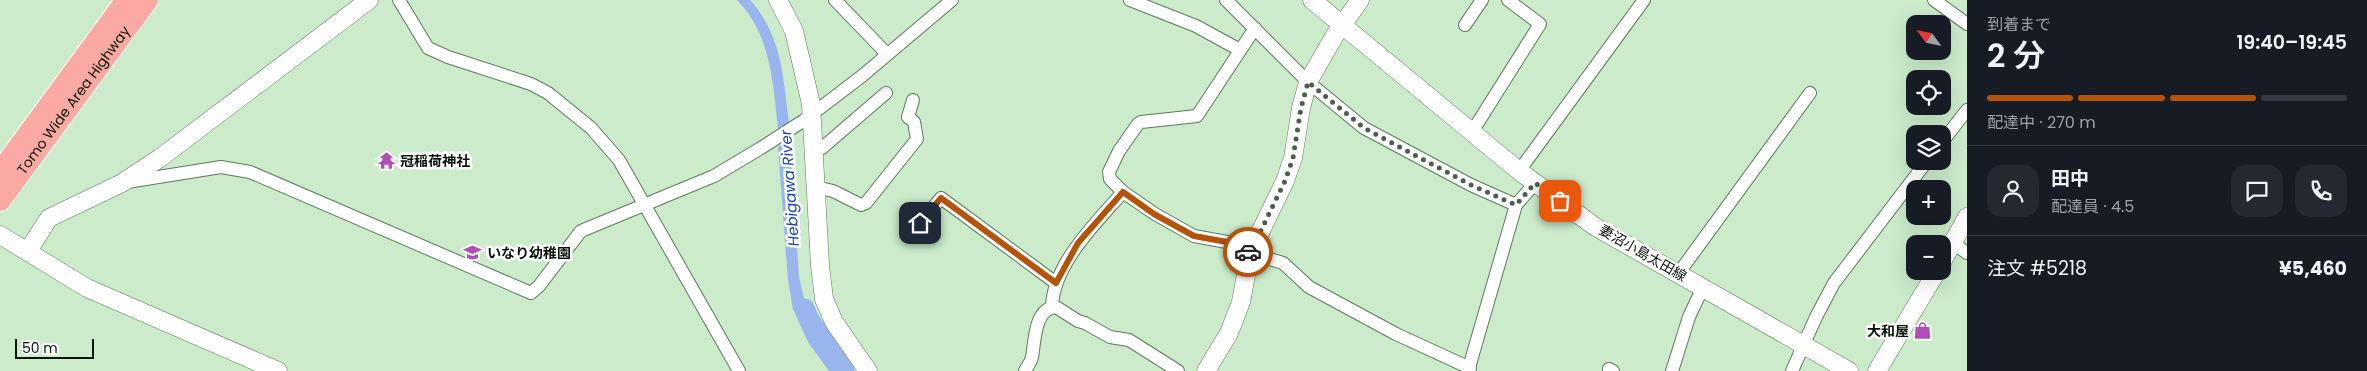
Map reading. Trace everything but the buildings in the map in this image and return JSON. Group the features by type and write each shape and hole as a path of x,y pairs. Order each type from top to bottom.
{"highway":[{"name":"Tomo Wide Area Highway","path":"0,173 127,0"},
{"name":"Tomo Wide Area Highway","path":"0,200 147,0"}],"street":[{"path":"28,251 49,218 122,183 160,158 369,0"},
{"path":"399,0 428,48 448,57 531,84 548,93 591,128 619,160 739,371"},
{"path":"778,0 794,31 812,149 824,299 834,322 868,371"},
{"path":"835,0 887,54"},
{"path":"122,183 221,167 250,172 531,293 539,286 581,231 643,203 714,176 764,146 807,117 952,0"},
{"path":"1130,0 1196,26 1240,50"},
{"path":"1226,0 1308,82 1364,128 1463,181 1516,205"},
{"name":"妻沼小島太田線","path":"1312,0 1519,171 1594,226 1849,371"},
{"path":"1206,371 1229,333 1241,302 1250,253 1285,181 1293,158 1301,108 1308,82 1342,25 1360,0"},
{"path":"1465,25 1482,0"},
{"path":"1472,132 1540,24 1508,0"},
{"path":"1519,171 1644,0"},
{"path":"1934,0 1967,24"},
{"path":"1255,28 1196,116 1141,122 1119,151 1109,172 1110,179 1123,192 1154,214 1194,236 1227,242 1250,253 1283,263 1308,286 1396,334 1469,369 1516,205 1535,183"},
{"path":"812,149 822,148 886,93"},
{"path":"1678,274 1810,93"},
{"path":"815,191 820,188 833,191 861,205 866,203 917,139 914,122 908,117 913,100"},
{"path":"1951,130 1967,110"},
{"path":"1792,371 1816,317 1834,283 1920,170"},
{"path":"1025,371 1032,359 1035,330 1045,312 1052,307 1056,283 1078,243 1123,192"},
{"path":"920,223 941,198 1056,283"},
{"path":"1960,248 1967,217"},
{"path":"0,235 87,288 278,371"},
{"path":"1877,371 1932,280"},
{"path":"1672,371 1689,317 1703,287"},
{"path":"1052,307 1056,307 1078,322 1085,323 1110,336 1129,340 1178,371"}],"water":[{"path":"737,0 750,0 761,13 775,42 782,73 789,122 778,129 772,77 764,44 748,13"},
{"path":"790,141 799,277 808,315 842,371 829,371 808,342 793,309 788,280 778,147"}],"waterway":[{"name":"Hebigawa River","path":"805,308 809,318 845,371"}],"way so far":[{"path":"1248,252 1250,253 1265,218 1285,181 1293,158 1301,108 1308,82 1364,128 1471,185 1516,205 1535,183 1560,201"}],"place":[{"name":"冠稲荷神社","path":"386,161"},
{"name":"いなり幼稚園","path":"473,253"},
{"name":"大和屋","path":"1923,331"}],"route":[{"path":"920,223 941,198 1056,283 1078,243 1123,192 1154,214 1194,236 1227,242 1248,252"}]}
